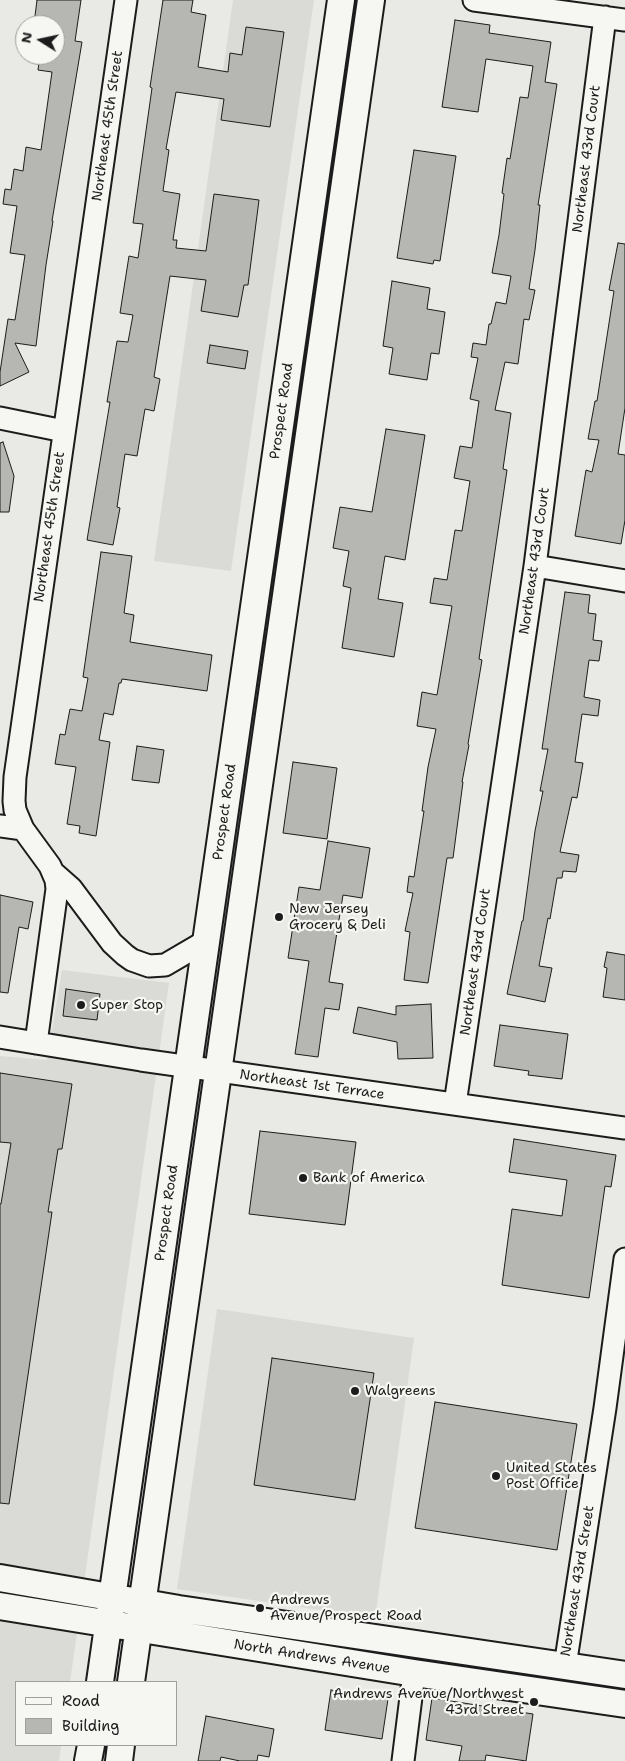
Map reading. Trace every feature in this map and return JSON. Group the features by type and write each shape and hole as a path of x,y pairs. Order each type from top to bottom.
{"main road":[{"name":"Prospect Road","path":"100,1681 340,0"},
{"path":"131,1681 371,0"},
{"path":"266,524 296,528"},
{"name":"North Andrews Avenue","path":"0,1578 178,1609 625,1675"},
{"name":"North Andrews Avenue","path":"0,1606 414,1673 625,1704"},
{"path":"88,1761 91,1746"},
{"path":"119,1761 121,1746"}],"street":[{"name":"Northeast 45th Street","path":"36,1043 57,889 54,873 23,829 15,810 15,777 126,0"},
{"path":"474,0 615,18"},
{"name":"Northeast 43rd Court","path":"455,1104 615,18"},
{"path":"0,418 64,431"},
{"path":"534,566 625,581"},
{"path":"0,826 23,829"},
{"path":"54,873 71,888 112,943 132,960 149,966 164,965 206,941"},
{"name":"Northeast 1st Terrace","path":"0,1037 188,1067 625,1128"},
{"name":"Northeast 43rd Street","path":"565,1666 605,1408 625,1259"},
{"path":"403,1761 414,1673"}],"shaded area":[{"path":"233,0 314,0 231,571 154,561"},
{"path":"62,970 169,983 70,1681 15,1681 15,1746 61,1746 59,1761 0,1761 0,1056 47,1060"},
{"path":"217,1309 414,1338 375,1618 177,1589"}],"building":[{"path":"37,0 81,0 75,41 82,42 52,221 36,346 15,343 29,372 0,386 0,372 8,319 15,320 25,255 10,253 17,206 3,204 5,189 11,190 14,169 23,171 26,147 41,150 52,72 38,70 39,65 65,65 65,15 35,15"},
{"path":"163,0 193,0 191,12 206,15 198,67 228,72 230,53 242,55 246,27 284,32 270,127 221,120 224,99 176,92 166,149 169,150 163,191 180,194 173,240 177,240 176,248 206,251 214,194 259,200 248,285 244,285 238,317 201,311 206,280 170,276 154,377 160,379 154,411 145,409 137,456 125,454 117,507 120,508 113,545 87,540 110,402 107,402 117,341 128,342 133,315 120,313 129,256 138,258 143,224 133,223"},
{"path":"455,20 490,25 489,33 551,42 545,82 557,84 538,205 540,205 529,289 535,290 529,320 524,319 518,364 505,362 495,410 511,413 503,469 507,470 479,659 482,660 462,782 453,858 447,858 428,983 404,980 410,932 405,931 413,893 407,892 409,876 414,877 424,811 422,811 428,767 436,729 417,726 422,692 437,695 452,606 430,603 434,578 447,580 455,530 462,531 470,481 454,478 460,446 472,448 479,401 470,399 478,358 471,357 473,343 486,345 489,324 491,324 496,302 506,304 511,276 492,273 499,235 507,158 510,159 520,97 528,98 533,66 486,59 478,112 442,107"},
{"path":"414,150 456,156 440,261 434,260 433,264 397,258"},
{"path":"618,243 625,244 625,408 618,454 625,455 625,520 621,544 575,536 586,470 592,472 599,440 588,439 595,401 597,401 614,291 609,290"},
{"path":"392,281 430,288 427,309 445,312 439,354 431,353 427,380 389,374 393,348 383,346"},
{"path":"210,345 248,351 245,369 207,363"},
{"path":"386,429 425,435 405,560 385,556 378,599 403,603 394,657 342,648 351,588 343,586 349,551 333,548 340,507 372,512"},
{"path":"3,442 14,476 9,512 0,512 0,443"},
{"path":"101,552 132,556 124,613 134,615 130,642 212,655 207,691 122,679 121,683 119,683 113,715 104,713 99,740 110,742 96,836 79,833 80,826 67,824 76,767 55,764 60,734 65,735 70,709 82,711 88,678 83,677"},
{"path":"565,592 590,595 588,613 596,614 593,640 602,641 599,661 589,660 584,697 600,700 598,716 582,714 575,762 583,763 577,798 572,797 560,852 579,855 576,872 563,871 562,878 557,878 539,966 552,968 545,1002 507,994 523,921 535,831 543,791 540,791 548,749 542,749"},
{"path":"137,746 164,750 159,783 132,780"},
{"path":"293,762 337,768 327,839 283,833"},
{"path":"328,841 370,848 362,898 343,895 329,982 343,984 339,1010 325,1008 318,1057 295,1054 309,961 288,958 299,887 320,890"},
{"path":"0,895 33,902 28,929 19,927 8,993 0,992"},
{"path":"607,952 625,955 625,1000 603,997 607,968 604,967"},
{"name":"Super Stop","path":"66,989 100,994 97,1020 63,1016"},
{"path":"431,1004 433,1058 398,1059 397,1042 353,1033 358,1007 396,1015 396,1006"},
{"path":"500,1025 568,1034 562,1079 528,1075 529,1071 494,1066"},
{"path":"0,1073 72,1084 62,1149 58,1149 48,1212 52,1212 9,1504 0,1503 0,1204 11,1143 0,1142"},
{"name":"Bank of America","path":"260,1131 356,1142 345,1225 249,1214"},
{"path":"514,1139 616,1155 611,1187 605,1186 589,1298 502,1285 512,1209 562,1216 567,1180 509,1172"},
{"name":"Walgreens","path":"272,1358 374,1373 355,1500 254,1485"},
{"name":"United States Post Office","path":"435,1402 577,1424 557,1550 415,1528"},
{"path":"331,1690 388,1699 382,1739 325,1730"},
{"path":"432,1698 533,1714 526,1761 486,1755 485,1761 459,1761 462,1746 426,1740"},
{"path":"206,1716 274,1729 269,1757 258,1755 257,1761 240,1761 221,1757 220,1761 198,1761"}],"place":[{"name":"New Jersey Grocery & Deli","path":"279,917"},
{"name":"Super Stop","path":"81,1005"},
{"name":"Bank of America","path":"303,1178"},
{"name":"Walgreens","path":"355,1391"},
{"name":"United States Post Office","path":"496,1476"},
{"name":"Andrews Avenue/Prospect Road","path":"260,1608"},
{"name":"Andrews Avenue/Northwest 43rd Street","path":"534,1702"}]}
